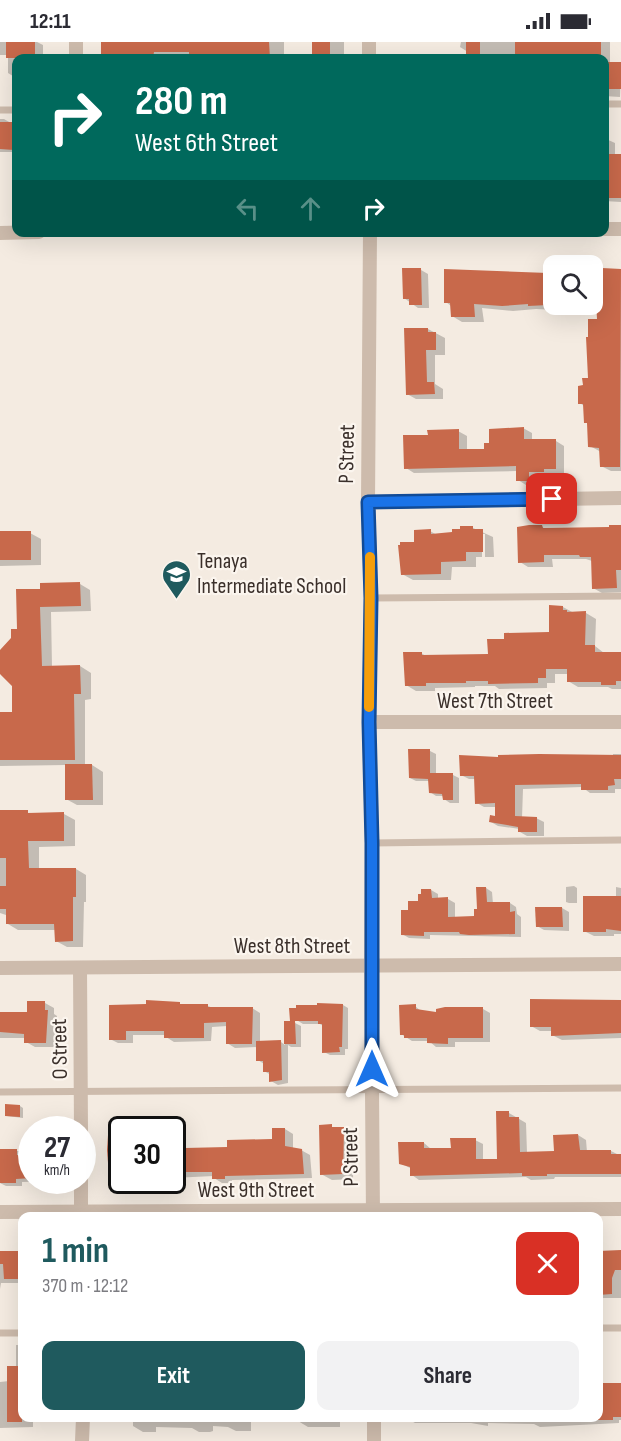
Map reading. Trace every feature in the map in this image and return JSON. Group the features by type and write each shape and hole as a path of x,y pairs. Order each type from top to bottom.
{"street":[{"name":"P Street","path":"370,237 368,502 371,598 369,722 372,843 370,966 373,1212"},
{"path":"368,502 621,498"},
{"name":"West 7th Street","path":"369,722 621,723"},
{"name":"West 8th Street","path":"0,968 621,964"},
{"name":"O Street","path":"80,968 81,1116"},
{"path":"81,1194 81,1212"},
{"name":"West 9th Street","path":"435,1212 621,1209"},
{"name":"West 9th Street","path":"0,1212 18,1212"},
{"path":"82,1422 82,1441"},
{"path":"374,1422 374,1441"}],"lane":[{"path":"371,598 621,596"},
{"path":"372,843 621,840"},
{"path":"0,1092 621,1088"},
{"path":"603,1328 621,1328"},
{"path":"0,1333 18,1333"}],"building":[{"path":"6,42 35,42 35,54 12,54 12,58 6,58"},
{"path":"101,42 269,42 270,54 154,52 154,54 101,54"},
{"path":"312,42 330,42 330,54 312,54"},
{"path":"466,42 480,42 480,54 466,54"},
{"path":"515,42 601,42 601,54 515,54"},
{"path":"609,62 621,62 621,89 609,89"},
{"path":"0,122 12,122 12,150 0,149"},
{"path":"609,154 621,154 621,198 609,198"},
{"path":"402,268 421,268 422,305 409,305 409,299 403,299"},
{"path":"603,268 621,269 620,467 600,467 599,448 588,447 583,404 578,404 578,386 583,385 582,378 588,378 586,337 588,337 588,319 597,319 597,315 603,315"},
{"path":"444,269 543,273 543,305 474,304 475,317 451,317 450,303 444,303"},
{"path":"404,328 428,328 428,332 436,332 436,350 426,350 427,382 434,382 435,394 406,395"},
{"path":"524,427 524,439 556,439 556,469 529,472 529,481 516,481 516,466 404,469 403,435 428,435 427,430 459,429 459,449 484,449 484,443 489,443 489,429"},
{"path":"542,525 543,528 621,525 621,570 616,570 617,588 592,589 591,557 544,555 544,562 518,563 517,527"},
{"path":"460,526 483,529 483,552 466,552 466,561 441,562 441,574 401,575 398,545 400,542 414,542 414,530 431,529 431,534 452,532 452,529 460,529"},
{"path":"0,531 31,531 31,560 0,560"},
{"path":"80,582 81,606 40,607 42,666 80,665 81,694 74,694 75,760 0,760 0,712 12,712 12,686 0,674 0,650 11,638 11,629 17,629 16,589 40,589 40,583"},
{"path":"549,605 563,606 563,610 567,612 586,611 585,645 595,645 595,652 621,652 621,681 616,681 616,685 601,685 601,682 567,682 567,669 546,669 546,678 538,678 538,683 488,684 488,681 466,681 466,683 426,683 426,686 405,686 403,652 422,652 422,655 488,654 487,639 504,639 504,633 549,632"},
{"path":"408,749 430,749 430,773 453,773 453,800 443,800 442,794 429,793 428,779 409,778"},
{"path":"459,755 498,757 498,755 621,755 621,779 614,779 615,785 608,786 608,790 581,790 581,784 515,785 515,816 537,817 537,832 518,832 518,827 489,822 490,815 495,816 495,803 475,804 474,776 460,776"},
{"path":"65,764 92,764 93,800 65,800"},
{"path":"0,810 28,810 28,813 64,812 64,841 28,841 29,868 76,868 76,897 73,897 73,941 55,942 54,924 6,924 6,909 0,909 0,886 6,886 6,858 0,858"},
{"path":"476,887 486,887 487,902 510,902 510,912 515,911 515,934 469,935 459,932 424,932 424,936 401,935 401,910 408,910 408,901 418,901 421,889 431,889 432,898 448,897 448,917 474,916 474,909 477,909"},
{"path":"583,896 621,896 621,931 606,929 606,932 583,932"},
{"path":"535,907 562,907 563,927 536,927"},
{"path":"530,999 621,1000 621,1033 551,1036 551,1027 530,1027"},
{"path":"146,1000 180,1002 180,1004 208,1004 208,1007 253,1007 252,1044 226,1044 226,1022 204,1023 204,1038 164,1038 164,1031 126,1031 126,1040 109,1040 109,1005 146,1004"},
{"path":"27,1001 45,1001 45,1010 48,1010 46,1043 24,1043 24,1034 0,1032 0,1012 27,1012"},
{"path":"317,1003 343,1004 340,1052 322,1053 322,1024 318,1024 318,1021 295,1021 296,1044 284,1044 284,1021 290,1021 289,1008 296,1008 296,1005 317,1005"},
{"path":"416,1004 416,1009 436,1012 436,1009 445,1007 483,1007 483,1038 448,1038 448,1044 427,1043 427,1038 404,1038 404,1035 400,1035 399,1005"},
{"path":"281,1040 282,1080 269,1082 269,1072 263,1072 263,1061 256,1061 256,1041"},
{"path":"5,1104 20,1105 20,1116 5,1116"},
{"path":"496,1111 509,1111 509,1117 519,1117 520,1152 554,1151 553,1135 578,1134 580,1150 611,1150 611,1154 621,1154 621,1174 522,1176 522,1173 410,1176 410,1167 399,1164 398,1142 424,1142 424,1148 451,1148 450,1138 476,1138 476,1159 497,1159"},
{"path":"332,1124 332,1127 344,1127 343,1174 320,1175 319,1125"},
{"path":"272,1128 285,1128 285,1146 302,1149 304,1174 225,1176 225,1179 212,1179 212,1172 186,1172 186,1148 227,1147 227,1140 272,1139"},
{"path":"0,1149 17,1149 18,1179 16,1183 0,1183"},
{"path":"621,1250 621,1270 615,1270 612,1278 612,1294 603,1295 603,1251"},
{"path":"0,1251 18,1251 18,1279 4,1279 3,1264 0,1264"},
{"path":"7,1366 18,1366 18,1422 7,1422"},
{"path":"603,1383 621,1383 621,1417 613,1417 613,1420 603,1420"}],"slow traffic":[{"path":"369,707 370,557"}],"place":[{"name":"Tenaya Intermediate School","path":"176,600"}],"route":[{"path":"372,1069 370,966 372,843 369,722 371,598 368,502 552,499"}]}
